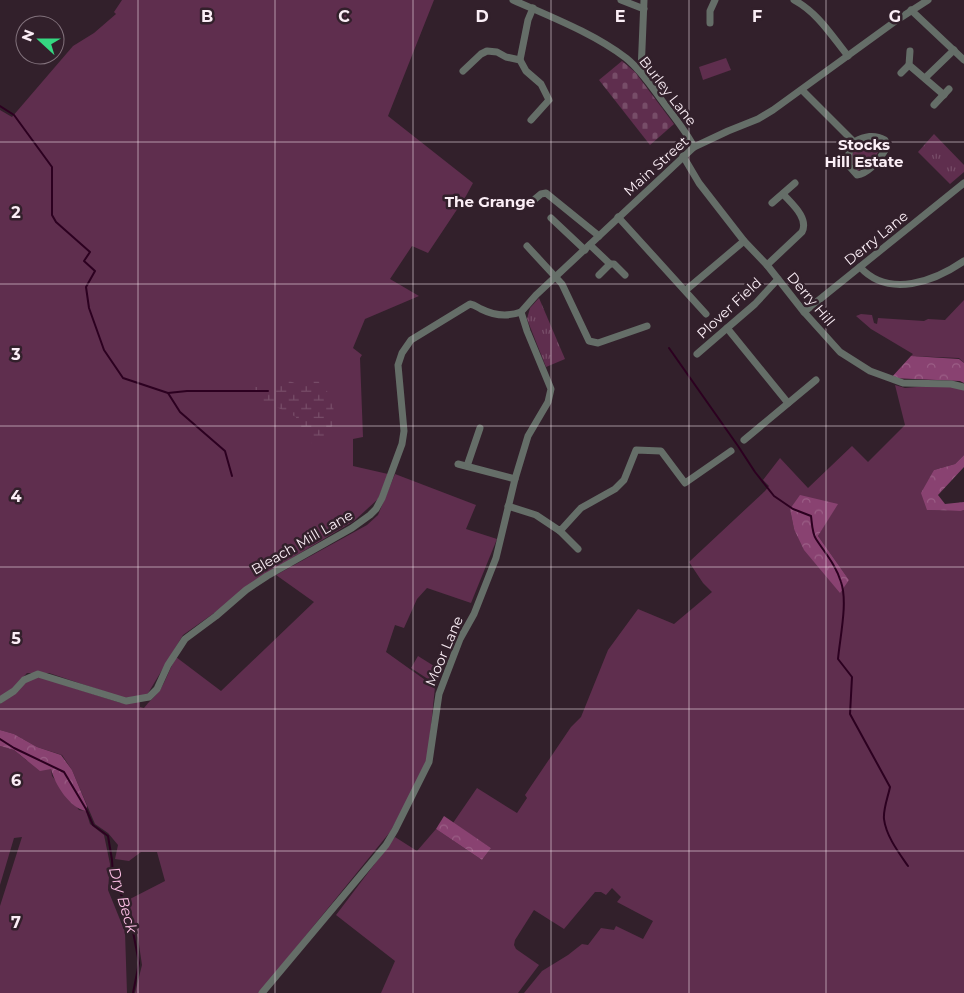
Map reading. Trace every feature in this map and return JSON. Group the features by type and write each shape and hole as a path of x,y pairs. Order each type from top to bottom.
{"street":[{"name":"Burley Lane","path":"513,0 533,8 606,45 626,59 641,72 688,134 694,147"},
{"path":"622,0 644,9"},
{"path":"641,72 644,0"},
{"path":"710,23 710,11 715,0"},
{"path":"794,0 820,19 848,56"},
{"name":"Main Street","path":"521,312 618,217 694,147 758,119 802,90 911,10 928,0"},
{"path":"531,120 548,103 549,98 541,84 526,70 520,60 528,20 533,8"},
{"path":"911,10 964,60"},
{"path":"926,78 954,50"},
{"path":"463,71 481,54 487,51 497,52 506,57 520,60"},
{"path":"901,73 910,65 910,51"},
{"path":"910,65 947,92 934,105"},
{"path":"802,90 854,142"},
{"path":"878,136 885,140 887,147 881,158 864,174 857,175 852,172 849,166 849,153 854,142 863,138 878,136"},
{"name":"Derry Hill","path":"683,156 699,183 744,241 840,352 870,371 903,384 951,384 964,387"},
{"path":"772,203 795,182"},
{"name":"Derry Lane","path":"804,312 964,183"},
{"path":"535,199 540,194 546,193 599,236"},
{"path":"767,266 802,232 805,226 804,219 783,194"},
{"path":"618,217 706,314"},
{"path":"552,218 587,247 610,264 614,264 625,275"},
{"path":"686,290 744,241"},
{"path":"527,246 562,284 589,341 598,343 646,326"},
{"path":"860,267 867,274 882,281 905,284 920,283 933,279 964,261"},
{"path":"599,275 610,264"},
{"name":"Plover Field","path":"697,354 755,304 778,279"},
{"name":"Bleach Mill Lane","path":"0,700 14,691 24,680 38,674 126,701 149,697 157,689 168,665 185,639 260,580 352,528 376,509 402,444 404,431 398,365 402,353 411,340 470,304 500,316 521,312"},
{"name":"Moor Lane","path":"262,993 386,845 429,762 439,694 460,639 474,614 496,558 515,479 528,436 548,402 551,389 527,332 521,312"},
{"path":"727,328 788,403"},
{"path":"744,440 816,380"},
{"path":"467,466 480,428"},
{"path":"560,531 581,508 615,489 624,480 636,450 661,451 685,483 730,450"},
{"path":"458,464 515,479"},
{"path":"508,506 536,514 560,531 578,549"}],"green space":[{"path":"122,0 434,0 388,116 473,183 428,253 412,246 390,279 419,296 365,319 353,348 362,355 360,358 363,437 353,439 353,466 388,474 378,499 354,521 292,558 183,635 147,695 124,698 49,673 27,673 10,691 0,698 0,110 12,117 57,65 65,65 65,55 73,46 94,33 116,14 114,12"},
{"path":"726,58 731,70 703,80 699,67"},
{"path":"622,61 635,72 674,124 650,145 599,80"},
{"path":"934,134 964,165 964,172 950,184 918,152"},
{"path":"870,139 880,140 883,143 882,146 868,164 857,171 851,161 853,149 859,142"},
{"path":"539,298 565,359 546,367 527,319 530,308"},
{"path":"964,300 964,363 959,358 911,356 913,354 871,329 856,316 861,314 872,315 874,323 877,324 878,318 924,321 928,319 945,320"},
{"path":"911,356 959,359 964,363 964,383 960,381 891,378"},
{"path":"315,378 333,398 334,423 323,440 312,444 309,435 297,426 296,417 267,402 247,395 246,386 268,388 290,381 301,386"},
{"path":"951,384 964,388 964,455 955,464 934,470 927,510 964,510 964,993 524,993 542,971 582,944 588,945 601,928 614,930 616,926 643,939 653,921 617,902 621,897 612,888 606,895 601,892 595,892 564,929 534,910 515,940 514,945 516,949 539,965 518,993 381,993 395,961 336,915 395,837 417,851 436,829 482,860 491,848 453,823 477,788 517,813 527,798 525,795 571,727 581,717 608,650 638,609 674,624 712,592 703,583 689,562 765,491 769,486 763,480 780,458 808,488 852,446 868,462 905,425 895,385 905,388","holes":["837,504 818,536 849,580 794,529 790,509"]},
{"path":"964,455 964,467 938,495 945,504 964,502 964,510 927,510 921,493 934,470 955,464"},
{"path":"395,474 476,505 466,529 497,539 471,603 427,588 417,599 404,628 395,625 386,652 435,687 427,765 390,832 259,993 135,993 142,965 138,938 128,900 165,881 157,852 141,852 129,861 115,859 118,845 108,833 95,824 72,770 62,755 37,747 14,734 0,730 0,704 13,695 26,681 39,677 121,703 140,701 140,707 144,708 160,690 176,657 221,691 314,602 276,575 367,525 378,515"},
{"path":"800,495 838,504 818,536 849,580 840,593 804,550 794,529 790,509"},
{"path":"418,656 442,671 434,683 411,668"},
{"path":"0,730 14,734 37,747 61,755 72,770 87,806 86,811 74,805 64,795 51,769 40,771 14,750 0,746"},
{"path":"0,746 14,750 26,760 51,769 52,776 79,810 86,811 90,824 104,835 110,864 108,890 125,932 127,993 0,993 0,906 22,837 14,838 0,885"},
{"path":"444,816 491,848 482,860 436,829"}],"waterway":[{"path":"0,106 14,115 52,167 52,215 56,222 90,252 84,261 95,271 86,287 89,308 104,350 123,378 168,393 187,391 268,391"},
{"path":"669,348 755,472 774,496 793,509 811,516 815,537 836,570 841,582 844,599 838,659 852,677 850,714 890,787 884,811 885,825 893,844 908,866"},
{"path":"168,393 180,412 225,451 232,476"},
{"name":"Dry Beck","path":"0,739 14,748 64,772 86,809 93,825 108,836 113,875 130,916 139,963 133,993"}],"district":[{"name":"Stocks Hill Estate","path":"864,154"},
{"name":"The Grange","path":"490,202"}]}
